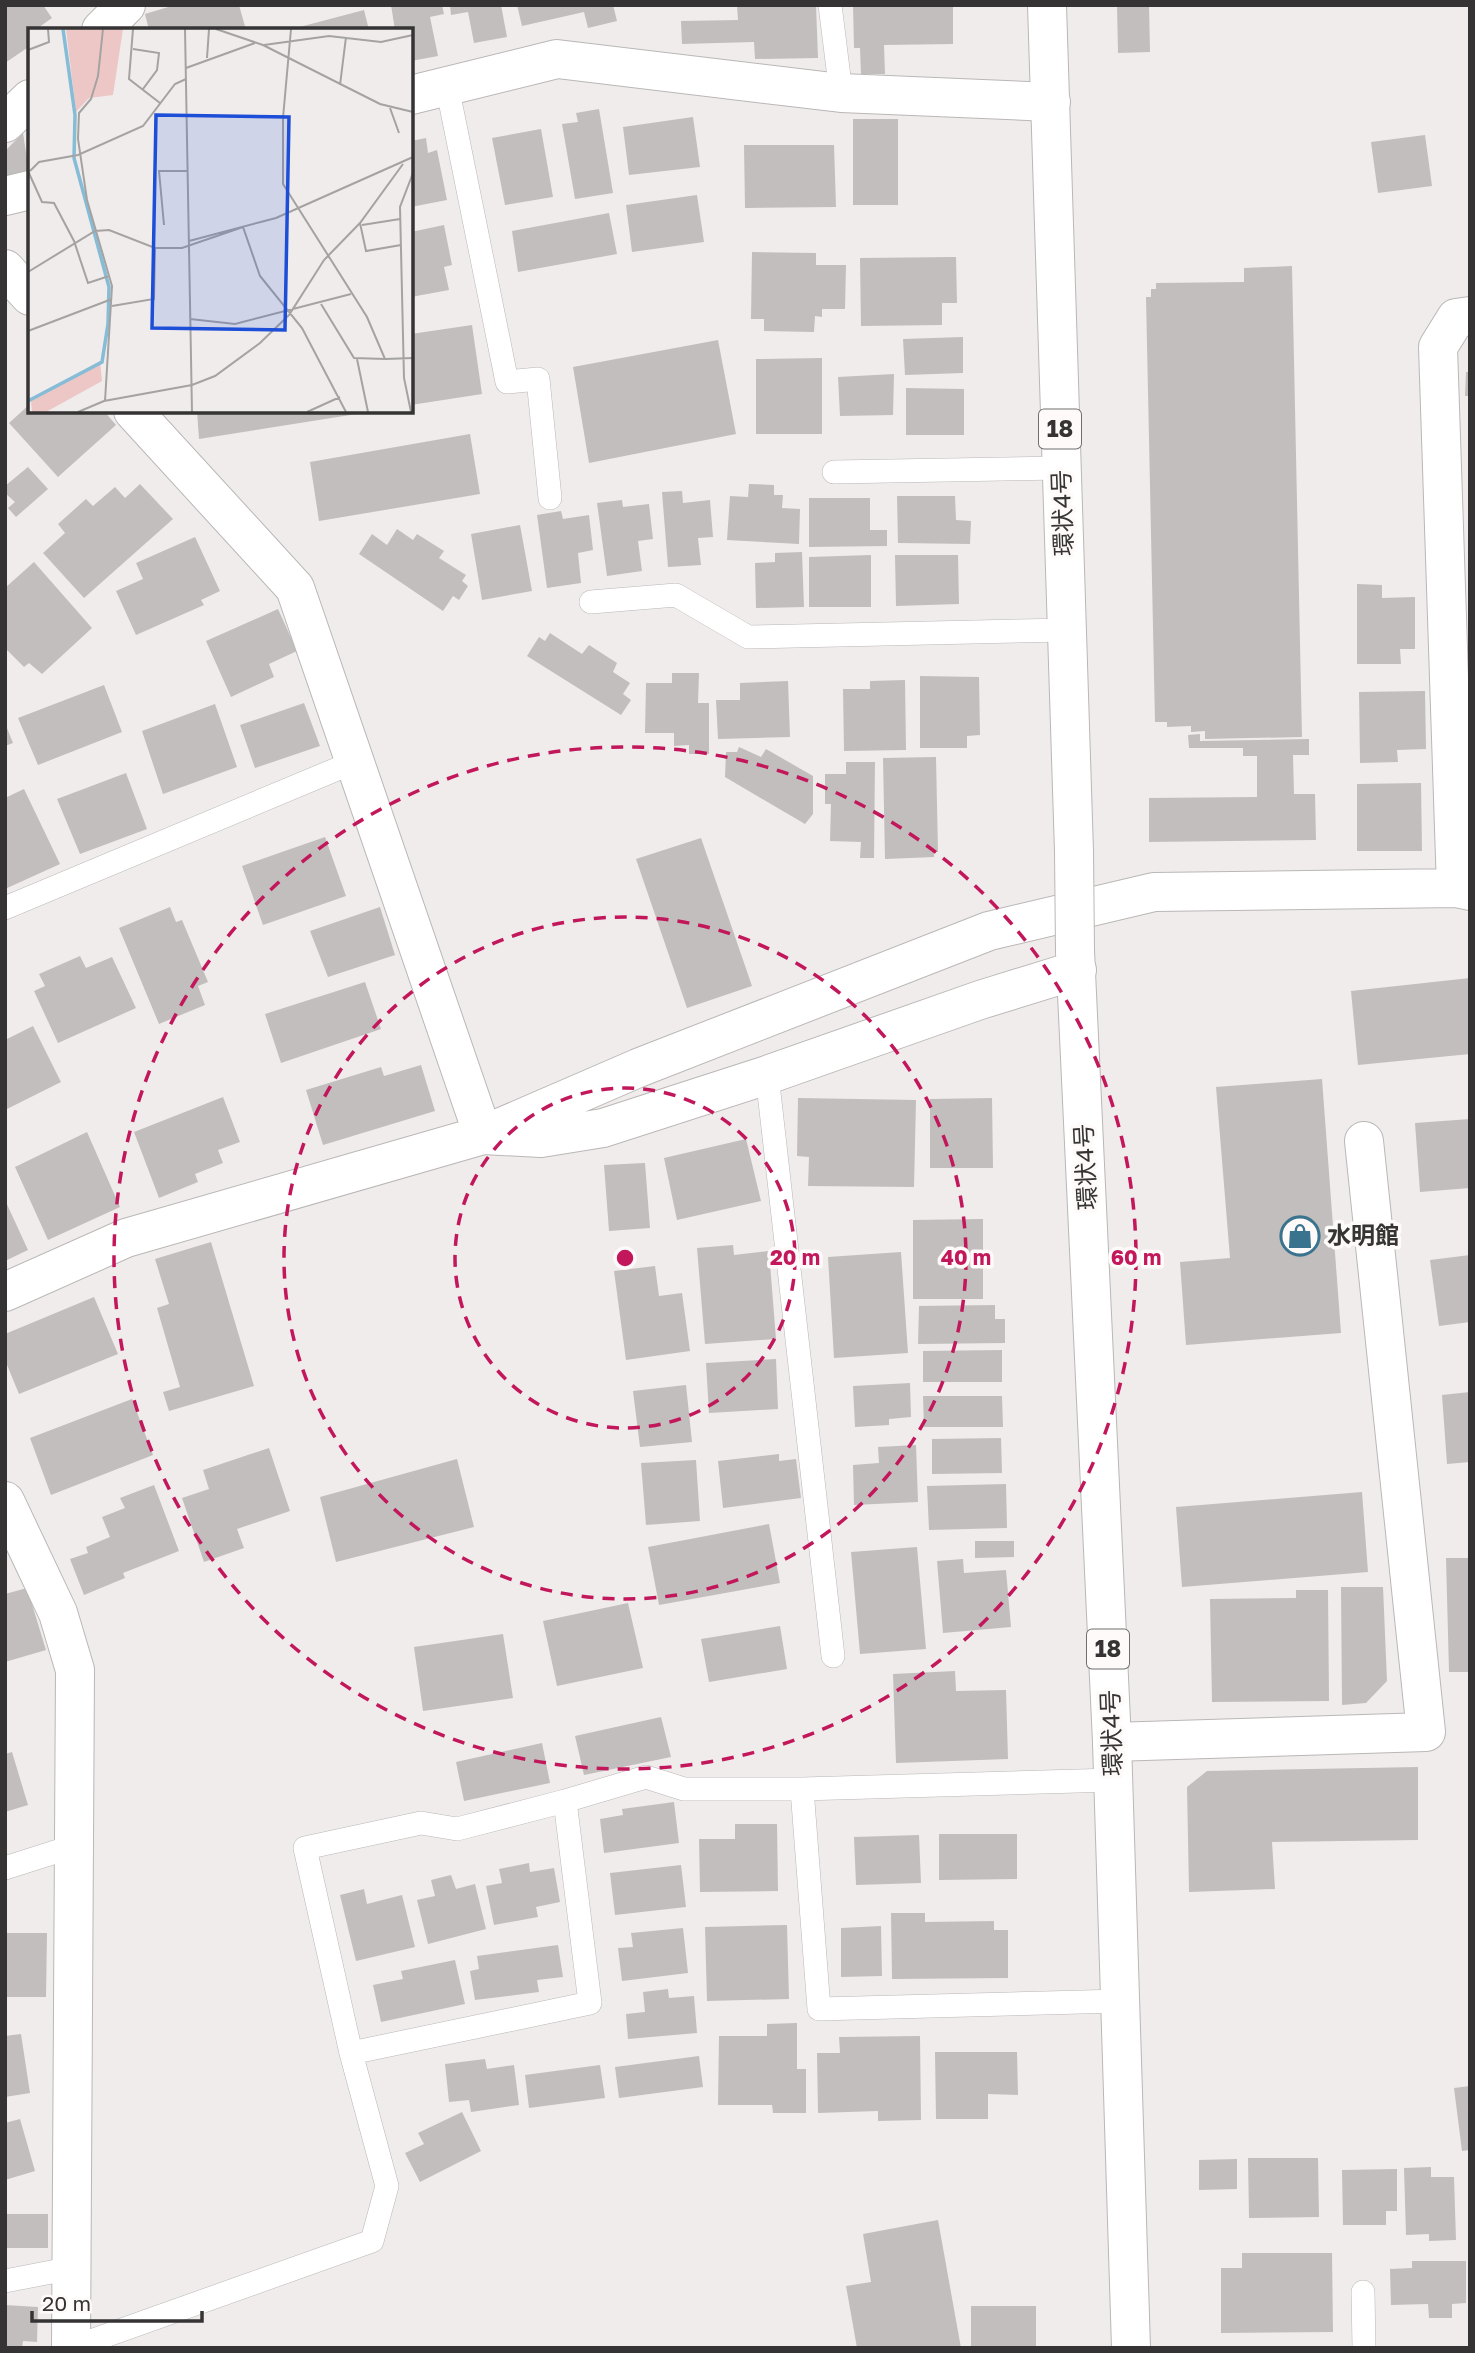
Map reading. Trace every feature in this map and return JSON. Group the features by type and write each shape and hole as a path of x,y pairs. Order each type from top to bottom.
{"street":[{"path":"103,28 126,5"},
{"name":"環状4号","path":"1047,5 1076,961 1114,1780 1131,2348"},
{"path":"429,91 557,59 841,93 1051,102"},
{"path":"5,123 28,101"},
{"path":"5,196 28,190"},
{"path":"5,269 28,294"},
{"path":"5,1292 127,1238 483,1135 651,1063 989,931 1154,892 1463,890 1438,347 1456,318 1470,316"},
{"path":"136,413 295,588 483,1135"},
{"path":"483,1135 541,1138 603,1128 767,1075 981,1000 1076,961"},
{"path":"1112,1742 1426,1732 1364,1141"},
{"path":"5,1501 58,1613 75,1670 71,2348"}],"lane":[{"path":"830,5 841,93"},
{"path":"429,91 507,382 538,379 550,498"},
{"path":"834,471 1062,468"},
{"path":"591,602 676,595 748,636 1067,630"},
{"path":"5,908 354,762"},
{"path":"767,1075 834,1656"},
{"path":"71,2348 372,2241 387,2186 351,2053 305,1848 421,1823 457,1829 646,1777 684,1789 802,1789 1114,1780"},
{"path":"802,1789 820,2008 1120,2001"},
{"path":"351,2053 590,2003 565,1801"},
{"path":"5,1868 75,1846"},
{"path":"5,2281 72,2268"},
{"path":"1363,2292 1364,2348"}],"building":[{"path":"5,5 43,5 52,18 38,28 28,28 28,47 5,63"},
{"path":"175,5 239,5 245,28 148,28 145,14"},
{"path":"391,5 442,5 444,14 430,17 438,56 413,61 413,28 395,28"},
{"path":"450,5 501,5 507,37 474,43 468,12 451,15"},
{"path":"517,5 613,5 617,21 588,28 584,12 522,26"},
{"path":"737,5 816,5 818,58 755,59 754,42 682,44 681,21 738,20"},
{"path":"853,5 953,5 953,44 884,45 885,74 861,74 860,48 854,48"},
{"path":"1117,5 1149,5 1150,52 1118,53"},
{"path":"364,10 368,28 296,28"},
{"path":"599,109 613,193 575,199 562,124 578,122 576,113"},
{"path":"693,117 700,167 629,175 623,127"},
{"path":"853,119 898,119 898,205 853,205"},
{"path":"541,129 553,197 505,205 492,138"},
{"path":"23,133 28,172 5,179 5,151"},
{"path":"1425,135 1432,186 1378,193 1371,142"},
{"path":"426,138 428,153 437,150 447,200 413,207 413,141"},
{"path":"744,145 834,145 836,207 745,208"},
{"path":"697,195 704,242 632,252 626,205"},
{"path":"609,213 617,254 518,272 512,231"},
{"path":"444,225 452,265 444,267 449,290 413,297 413,232"},
{"path":"752,252 816,253 816,265 846,265 845,309 822,309 822,317 815,316 814,332 764,331 764,319 751,319"},
{"path":"956,257 957,303 942,303 942,325 861,326 860,258"},
{"path":"1292,266 1302,737 1205,739 1205,731 1191,732 1191,726 1167,727 1167,722 1155,722 1146,297 1151,297 1151,289 1156,289 1156,283 1244,282 1244,268"},
{"path":"472,325 482,394 413,405 413,334"},
{"path":"963,337 963,373 905,375 903,339"},
{"path":"718,340 736,434 589,463 573,367"},
{"path":"822,358 822,434 756,434 756,359"},
{"path":"1466,372 1470,372 1470,396 1465,396"},
{"path":"894,374 893,415 840,416 838,377"},
{"path":"906,388 964,389 964,435 906,435"},
{"path":"28,406 28,413 106,413 116,425 58,477 9,423"},
{"path":"197,413 363,413 199,439"},
{"path":"470,434 480,494 319,521 310,462"},
{"path":"28,467 48,489 16,517 8,508 15,502 5,493 5,486"},
{"path":"140,484 173,519 84,598 43,553 65,533 58,524 86,499 93,506 115,487 125,498"},
{"path":"749,484 774,485 774,495 783,495 782,508 800,509 799,544 727,540 730,496 748,497"},
{"path":"682,491 683,503 710,500 713,537 698,538 701,565 668,567 662,492"},
{"path":"897,496 955,496 956,520 971,521 970,544 898,543"},
{"path":"809,498 870,498 870,530 887,530 887,546 809,547"},
{"path":"622,500 623,507 649,504 653,539 638,541 642,571 607,576 597,503"},
{"path":"561,511 563,519 589,515 593,550 578,553 581,583 547,588 537,515"},
{"path":"520,525 532,591 482,600 471,534"},
{"path":"397,529 413,540 417,534 444,551 439,558 466,575 462,581 468,586 459,600 453,596 443,611 359,554 372,534 387,545"},
{"path":"195,537 220,591 201,600 204,605 136,635 116,591 143,579 136,563"},
{"path":"802,552 804,607 756,608 755,563 775,562 775,553"},
{"path":"871,555 871,607 809,607 809,557"},
{"path":"895,555 958,555 959,604 896,606"},
{"path":"34,562 92,628 42,674 29,663 24,667 5,648 5,588"},
{"path":"1357,584 1382,585 1382,598 1415,597 1415,649 1400,649 1401,664 1357,664"},
{"path":"278,609 297,651 269,664 274,677 231,697 206,641"},
{"path":"550,633 582,654 589,645 617,663 613,672 630,683 623,694 631,700 621,715 527,656 539,637 545,641"},
{"path":"672,673 699,673 698,703 709,703 709,754 689,754 689,745 674,746 674,733 645,733 646,683 672,683"},
{"path":"920,676 979,677 980,735 967,736 967,748 920,748"},
{"path":"905,680 906,750 844,751 843,689 870,689 870,681"},
{"path":"788,681 790,737 718,739 716,700 740,700 740,683"},
{"path":"104,685 122,732 38,765 18,718"},
{"path":"1425,691 1426,749 1397,750 1398,762 1360,763 1359,692"},
{"path":"304,703 320,746 255,768 240,725"},
{"path":"215,704 237,767 163,794 142,731"},
{"path":"5,723 13,743 5,746"},
{"path":"1200,734 1200,741 1309,739 1309,755 1293,755 1294,794 1315,794 1316,840 1149,842 1149,798 1257,797 1257,756 1243,756 1243,748 1189,748 1188,735"},
{"path":"739,747 761,757 766,749 813,776 813,814 805,824 725,777 726,752 737,752"},
{"path":"936,757 938,852 934,852 934,857 885,859 883,758"},
{"path":"846,762 875,762 874,858 860,858 861,842 830,841 831,804 825,804 825,774 846,774"},
{"path":"126,773 147,829 80,854 57,799"},
{"path":"1421,783 1422,851 1357,851 1357,784"},
{"path":"24,789 60,864 5,889 5,798"},
{"path":"325,837 346,896 263,925 242,866"},
{"path":"701,838 752,986 687,1008 636,859"},
{"path":"170,907 176,922 182,920 208,982 198,986 205,1005 159,1024 119,928"},
{"path":"380,907 395,955 328,977 310,931"},
{"path":"80,956 86,968 112,957 136,1008 58,1043 34,991 45,986 39,974"},
{"path":"1470,978 1470,1054 1358,1065 1351,991"},
{"path":"365,982 381,1029 281,1063 265,1014"},
{"path":"33,1026 61,1082 5,1110 5,1040"},
{"path":"421,1065 435,1111 323,1145 306,1090 381,1067 384,1076"},
{"path":"1322,1079 1341,1333 1186,1345 1180,1262 1230,1258 1216,1087"},
{"path":"223,1097 240,1142 218,1150 223,1163 195,1174 198,1182 159,1198 134,1132"},
{"path":"798,1098 916,1100 914,1187 808,1186 809,1157 797,1156"},
{"path":"992,1098 993,1168 930,1168 930,1099"},
{"path":"1470,1119 1470,1188 1420,1192 1415,1123"},
{"path":"87,1132 120,1207 48,1240 15,1167"},
{"path":"746,1139 761,1201 677,1220 664,1158"},
{"path":"645,1163 650,1228 609,1231 604,1165"},
{"path":"5,1200 28,1250 5,1261"},
{"path":"983,1219 983,1299 913,1299 913,1220"},
{"path":"211,1242 254,1386 169,1411 163,1392 180,1387 157,1308 169,1304 155,1259"},
{"path":"733,1245 734,1255 769,1251 776,1339 705,1344 697,1248"},
{"path":"901,1252 908,1353 834,1358 828,1257"},
{"path":"1470,1255 1470,1322 1439,1326 1430,1260"},
{"path":"655,1266 659,1296 682,1293 690,1351 626,1360 614,1271"},
{"path":"94,1297 118,1354 19,1394 5,1360 5,1334"},
{"path":"995,1305 995,1319 1005,1319 1005,1343 918,1344 919,1306"},
{"path":"1002,1350 1002,1382 923,1382 923,1351"},
{"path":"776,1359 778,1409 709,1413 706,1363"},
{"path":"910,1383 911,1417 889,1419 889,1425 855,1427 853,1386"},
{"path":"686,1385 692,1442 640,1447 633,1391"},
{"path":"1470,1392 1470,1462 1447,1464 1442,1395"},
{"path":"923,1396 1002,1396 1003,1427 924,1427"},
{"path":"132,1399 153,1455 51,1495 30,1438"},
{"path":"1001,1438 1002,1473 932,1474 932,1439"},
{"path":"916,1445 918,1502 854,1505 853,1465 879,1463 878,1447"},
{"path":"269,1448 290,1511 237,1529 244,1548 204,1562 182,1498 209,1489 203,1470"},
{"path":"779,1454 779,1461 796,1459 801,1498 723,1508 718,1461"},
{"path":"457,1459 474,1527 336,1562 320,1497"},
{"path":"696,1460 700,1521 646,1525 641,1463"},
{"path":"1006,1484 1007,1528 929,1530 927,1486"},
{"path":"154,1485 179,1551 123,1573 125,1578 84,1595 70,1559 88,1553 86,1547 110,1537 102,1517 125,1508 120,1498"},
{"path":"1362,1492 1368,1572 1182,1587 1176,1507"},
{"path":"769,1524 780,1583 659,1605 648,1547"},
{"path":"975,1541 1014,1541 1014,1557 975,1558"},
{"path":"917,1547 926,1649 860,1654 851,1552"},
{"path":"1446,1558 1470,1558 1470,1672 1449,1672"},
{"path":"963,1559 964,1573 1006,1570 1011,1627 943,1633 937,1561"},
{"path":"1341,1587 1383,1587 1387,1681 1366,1703 1342,1705"},
{"path":"27,1588 46,1650 5,1662 5,1594"},
{"path":"1296,1590 1328,1590 1329,1701 1212,1702 1210,1599 1296,1598"},
{"path":"628,1603 643,1668 557,1686 543,1621"},
{"path":"780,1626 787,1669 709,1682 701,1639"},
{"path":"503,1634 513,1698 423,1711 414,1647"},
{"path":"955,1671 956,1691 1006,1690 1008,1759 896,1763 893,1674"},
{"path":"661,1717 671,1757 584,1775 575,1736"},
{"path":"542,1743 550,1783 464,1801 456,1762"},
{"path":"12,1752 28,1805 5,1812 5,1754"},
{"path":"1418,1767 1418,1840 1272,1842 1275,1889 1189,1892 1187,1787 1207,1771"},
{"path":"674,1802 679,1843 604,1853 600,1819 623,1815 622,1809"},
{"path":"735,1824 777,1824 778,1891 700,1892 699,1839 735,1839"},
{"path":"939,1834 1017,1834 1017,1879 939,1880"},
{"path":"919,1835 921,1883 856,1885 854,1837"},
{"path":"529,1863 530,1872 554,1868 560,1902 536,1907 538,1917 494,1925 486,1886 502,1883 499,1869"},
{"path":"681,1865 686,1907 615,1915 610,1873"},
{"path":"451,1875 456,1889 475,1884 486,1929 428,1944 417,1900 435,1896 431,1880"},
{"path":"364,1889 367,1904 402,1895 415,1947 356,1961 340,1895"},
{"path":"891,1913 925,1913 925,1922 994,1921 994,1930 1008,1930 1008,1978 892,1979"},
{"path":"787,1925 789,1999 707,2001 705,1927"},
{"path":"881,1926 882,1976 841,1977 841,1928"},
{"path":"683,1928 688,1973 622,1981 618,1948 633,1947 631,1933"},
{"path":"5,1933 47,1933 46,1997 5,1997"},
{"path":"558,1945 563,1977 537,1980 539,1992 475,2000 470,1971 479,1969 477,1956"},
{"path":"455,1960 465,2004 381,2022 373,1985 403,1979 401,1971"},
{"path":"668,1989 669,1998 694,1996 697,2033 628,2039 626,2014 645,2012 643,1992"},
{"path":"797,2023 797,2069 806,2069 806,2113 773,2113 772,2105 718,2105 719,2036 767,2036 767,2024"},
{"path":"21,2034 30,2093 5,2097 5,2036"},
{"path":"920,2036 921,2120 878,2121 878,2111 818,2113 817,2053 840,2053 839,2037"},
{"path":"935,2052 1017,2052 1018,2095 988,2094 988,2119 936,2119"},
{"path":"699,2056 703,2087 619,2098 615,2067"},
{"path":"485,2059 487,2069 514,2065 519,2105 471,2112 469,2100 449,2102 445,2064"},
{"path":"600,2065 605,2098 529,2108 525,2075"},
{"path":"1470,2086 1470,2150 1462,2151 1454,2088"},
{"path":"462,2112 481,2151 420,2182 405,2153 424,2144 418,2133"},
{"path":"20,2119 35,2171 5,2180 5,2123"},
{"path":"1248,2158 1318,2158 1319,2217 1249,2218"},
{"path":"1237,2159 1237,2189 1199,2190 1199,2160"},
{"path":"1431,2167 1431,2177 1454,2177 1456,2240 1429,2241 1429,2234 1406,2235 1404,2168"},
{"path":"1397,2169 1397,2211 1386,2211 1386,2225 1343,2225 1342,2170"},
{"path":"5,2214 48,2214 48,2248 5,2248"},
{"path":"938,2220 961,2348 857,2348 846,2286 871,2282 863,2234"},
{"path":"1242,2253 1332,2253 1333,2332 1221,2333 1221,2268 1242,2268"},
{"path":"1412,2261 1466,2261 1466,2303 1452,2304 1452,2318 1429,2318 1428,2304 1391,2305 1390,2269 1412,2268"},
{"path":"5,2305 38,2307 37,2342 23,2341 22,2348 5,2348"},
{"path":"971,2306 1036,2306 1036,2348 971,2348"}],"place":[{"name":"水明館","path":"1300,1236"}]}
